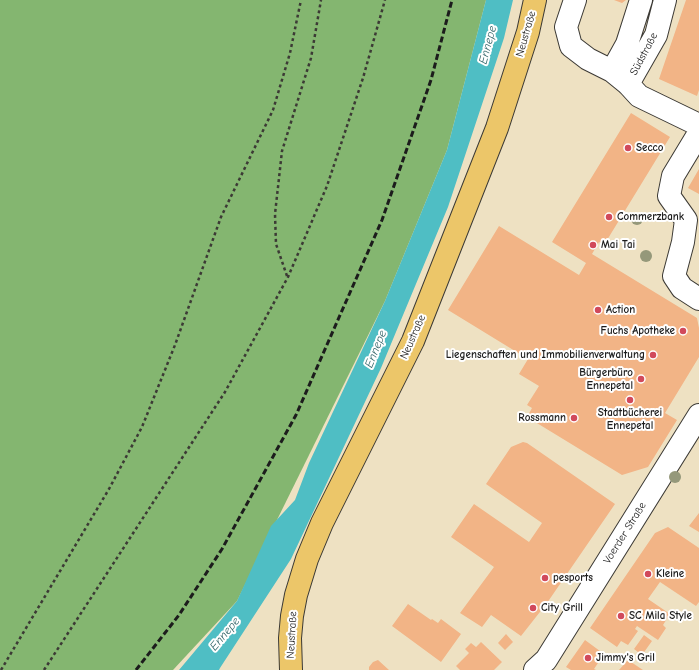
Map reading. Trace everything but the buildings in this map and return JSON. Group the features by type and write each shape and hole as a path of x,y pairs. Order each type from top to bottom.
{"main road":[{"name":"Neustraße","path":"291,670 290,638 292,616 296,595 307,559 322,523 413,341 497,128 528,32 535,0"}],"street":[{"path":"575,0 566,27 571,46 588,59 620,78 639,96 699,125"},
{"path":"620,78 626,44 641,0"},
{"name":"Südstraße","path":"620,78 656,35 665,0"},
{"path":"699,133 673,176 669,196 686,220 683,242 674,276 682,288 699,299"},
{"name":"Voerder Straße","path":"535,670 546,660 699,415"}],"path":[{"path":"1,670 109,489 142,427 175,345 221,217 273,110 290,53 301,0"},
{"path":"288,277 276,244 275,214 282,151 311,58 321,0"},
{"path":"44,670 225,392 288,277 327,186 363,78 385,0"}],"green space":[{"path":"0,0 486,0 447,150 385,301 237,601 173,670 0,670"}],"water":[{"name":"Ennepe","path":"486,0 513,0 504,38 448,207 381,368 291,559 219,670 179,670 237,601 271,526 295,500 309,463 385,301 447,150"}],"railway":[{"path":"136,670 179,615 222,549 296,415 382,220 431,80 452,0"}],"place":[{"name":"Secco","path":"628,148"},
{"name":"Commerzbank","path":"609,217"},
{"name":"Mai Tai","path":"593,245"},
{"name":"Action","path":"598,310"},
{"name":"Fuchs Apotheke","path":"683,331"},
{"name":"Liegenschaften und Immobilienverwaltung","path":"653,355"},
{"name":"Bürgerbüro Ennepetal","path":"641,379"},
{"name":"Stadtbücherei Ennepetal","path":"630,400"},
{"name":"Rossmann","path":"574,418"},
{"name":"Kleine","path":"648,574"},
{"name":"pesports","path":"545,578"},
{"name":"City Grill","path":"533,608"},
{"name":"SC Mila Style","path":"621,616"},
{"name":"Jimmy's Gril","path":"588,658"}]}
